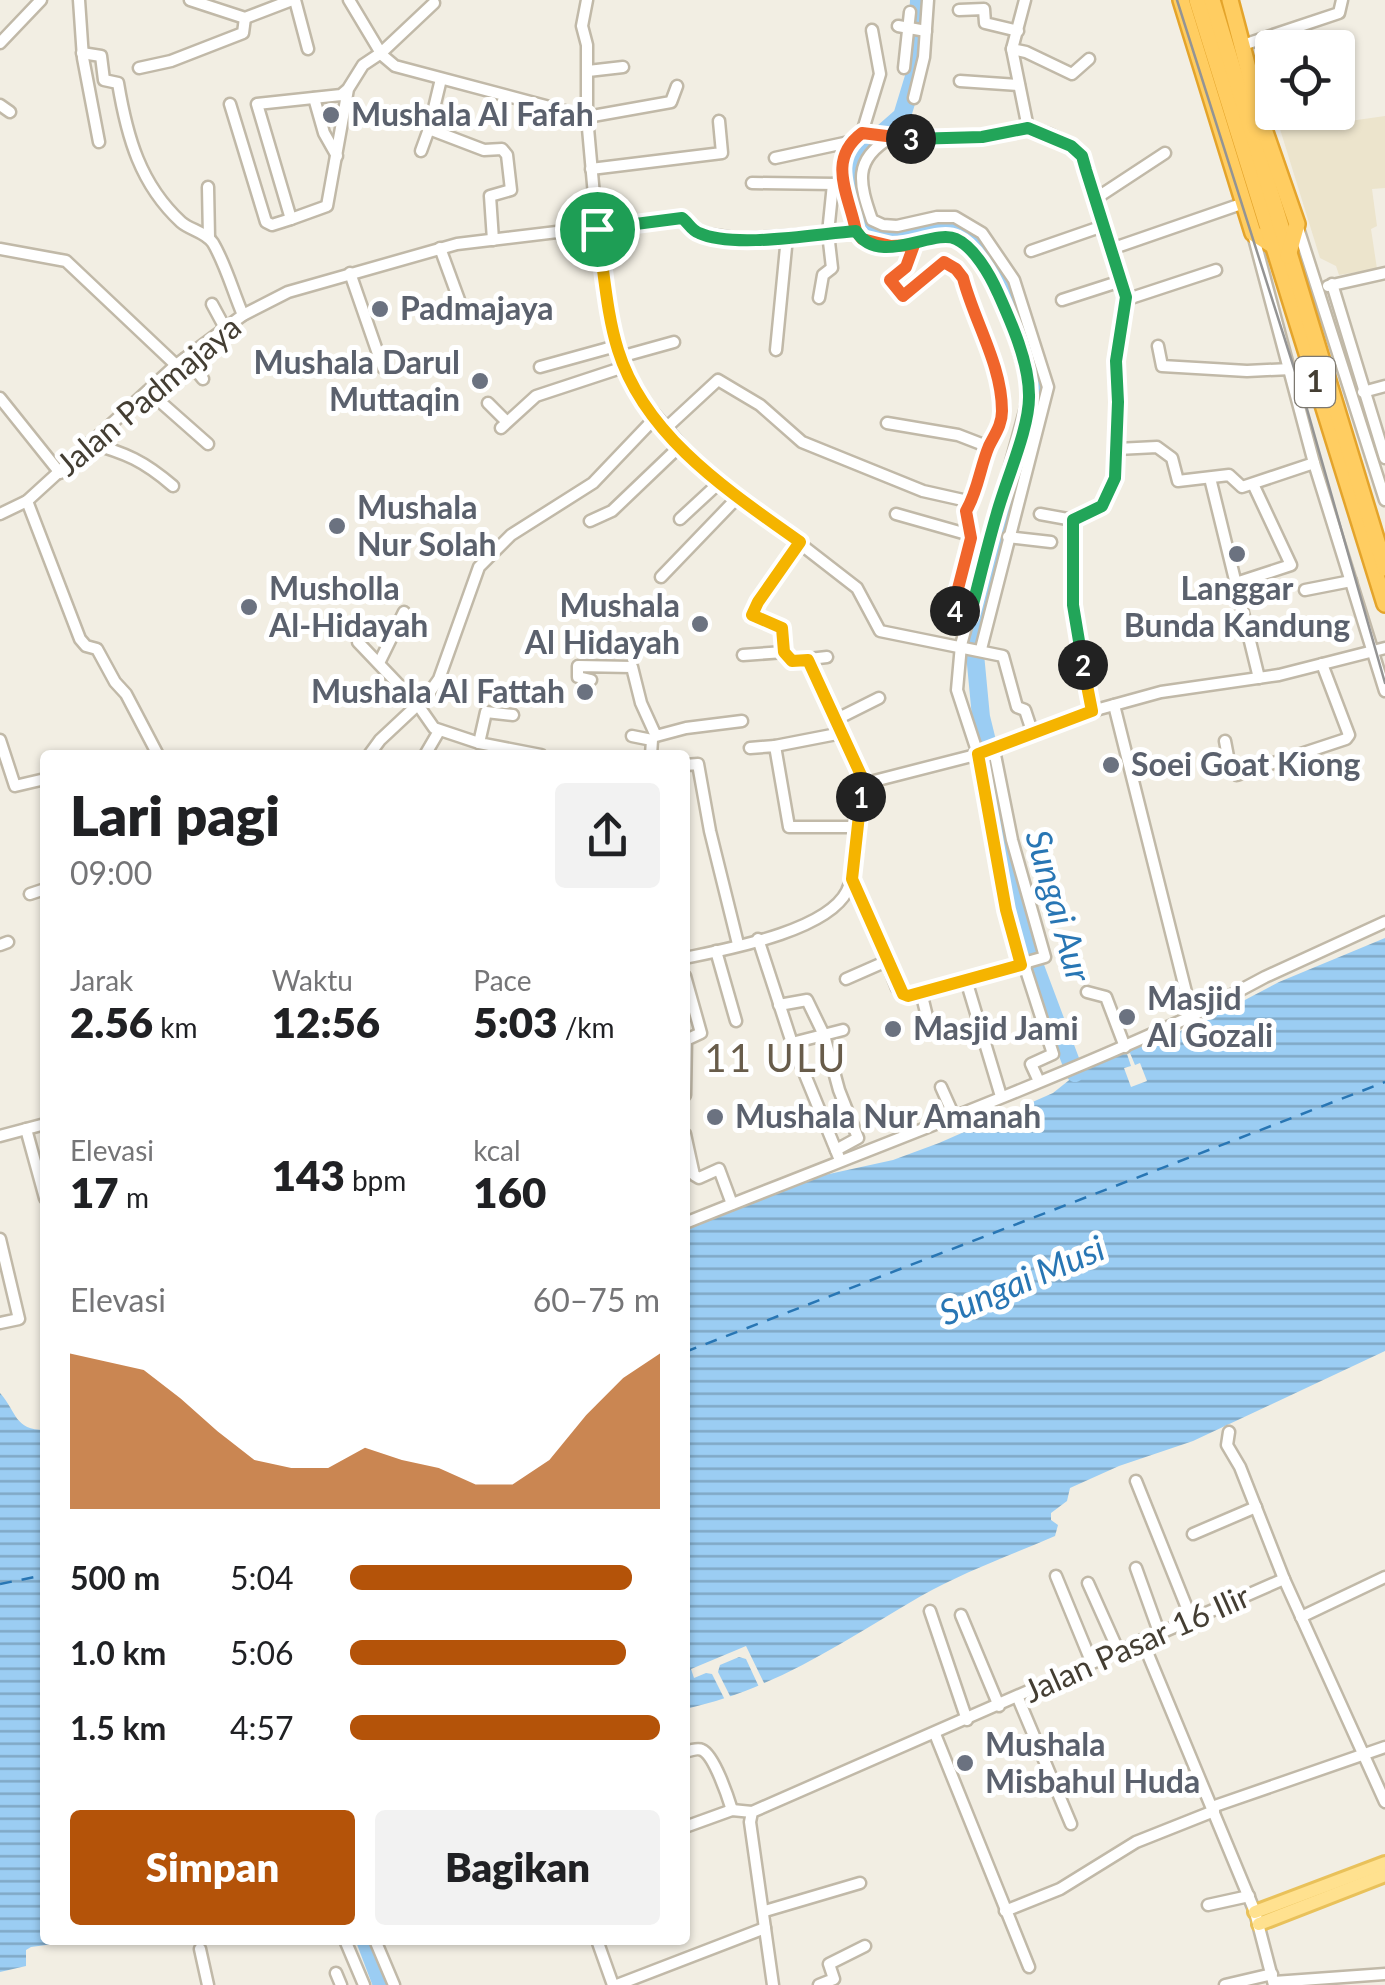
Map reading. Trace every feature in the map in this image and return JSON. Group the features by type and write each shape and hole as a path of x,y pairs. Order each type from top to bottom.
{"highway":[{"path":"1181,0 1288,256"},
{"path":"1197,0 1272,246"},
{"path":"1212,0 1243,154 1244,203 1253,233 1272,246"},
{"path":"1223,40 1232,7"},
{"path":"1232,7 1255,92"},
{"path":"1186,17 1203,22"},
{"path":"1243,154 1262,130"},
{"path":"1265,130 1297,224 1288,256"},
{"name":"1","path":"1272,246 1385,568"},
{"name":"1","path":"1288,256 1364,517 1385,604"}],"main road":[{"path":"1354,1881 1385,1864"},
{"path":"1257,1918 1354,1881 1385,1874"}],"street":[{"path":"0,44 40,0"},
{"path":"79,0 82,53 99,142"},
{"path":"190,0 245,18 294,0 308,49"},
{"path":"588,0 582,26 597,229 620,356 655,418 720,482 733,503 857,588 877,627 886,634 1003,656 1017,707 1026,710 1033,734"},
{"path":"904,68 914,29 928,0"},
{"path":"1025,0 1012,49 1028,128"},
{"path":"1243,45 1340,12 1342,0"},
{"path":"351,1 381,53 395,66 441,79 588,117 671,102 677,86"},
{"path":"230,104 266,222 272,225 326,208 348,90 362,65 381,53 434,3"},
{"path":"959,10 984,10 985,23 1018,31"},
{"path":"910,12 924,57 914,98"},
{"path":"139,68 243,34 245,18"},
{"path":"865,133 880,74 872,30"},
{"path":"1012,49 1072,74 1089,58"},
{"path":"82,53 100,54 104,80 118,83 129,140 154,193 182,223 208,238"},
{"path":"588,70 623,67"},
{"path":"421,151 441,79"},
{"path":"960,81 1019,85"},
{"path":"292,219 257,104 332,98 348,90"},
{"path":"314,98 324,132 337,156"},
{"path":"591,168 722,154 719,121"},
{"path":"429,128 484,150 506,151 511,190 490,196 493,240"},
{"path":"775,158 850,142 865,133 888,138 982,137 1028,128 1077,151 1125,300 1116,361 1115,478 1104,504 1073,520 1040,514"},
{"path":"852,879 903,994 1024,964 1045,954 985,752 957,690 970,616 1028,406 1040,388 1014,280 981,234 955,218 937,217 897,226 872,220 862,170 869,152 888,138"},
{"path":"819,298 824,272 831,270 828,233 843,156 850,142"},
{"path":"1095,199 1166,153"},
{"path":"752,183 839,184"},
{"path":"839,184 862,239 914,245 944,236 970,247 1004,306 1021,355 1047,402 1008,536 981,649"},
{"path":"208,187 208,238 243,315"},
{"path":"1111,250 1244,203"},
{"name":"Jalan Padmajaya","path":"0,514 27,501 176,365 243,315 288,292 440,248 682,218 699,233 757,240 856,231"},
{"path":"1297,224 1385,500"},
{"path":"1031,251 1103,226"},
{"path":"1253,233 1314,463 1351,580 1379,650 1385,691"},
{"path":"970,247 981,234"},
{"path":"776,350 787,237"},
{"path":"914,245 906,267 890,280 894,288 903,296 948,262 963,278 999,389 1002,413 966,518 970,535 953,608 970,616"},
{"path":"440,248 462,308"},
{"path":"0,249 66,261 176,365"},
{"path":"1125,300 1216,270"},
{"path":"350,272 383,368"},
{"path":"1318,290 1385,273"},
{"path":"1062,300 1121,281"},
{"path":"1332,284 1385,458"},
{"path":"212,304 225,328"},
{"path":"540,367 620,356 674,342"},
{"path":"1158,346 1162,366 1247,371 1291,369"},
{"path":"488,403 504,424 536,396 620,356"},
{"path":"186,358 203,379"},
{"path":"665,429 718,380 760,405 802,442 922,491 972,502"},
{"path":"1363,392 1385,386"},
{"path":"148,390 208,444"},
{"path":"0,398 60,472"},
{"path":"373,750 439,679 479,567 511,535 593,483 655,418"},
{"path":"887,422 958,435 989,447"},
{"path":"89,443 146,463 173,486"},
{"path":"590,522 612,511 680,446"},
{"path":"1117,449 1159,448 1171,455 1178,481 1228,475 1242,487 1314,463"},
{"path":"1210,478 1259,678"},
{"path":"680,519 720,482"},
{"path":"1236,584 1291,565 1253,484"},
{"path":"27,501 80,639 97,649 155,750"},
{"path":"661,576 733,503"},
{"path":"896,514 970,535"},
{"path":"1073,520 1073,605 1092,711"},
{"path":"1008,536 1051,542"},
{"path":"798,544 752,612 756,618 782,628 784,652 792,661 827,657"},
{"path":"1305,590 1351,580"},
{"path":"379,664 404,612"},
{"path":"358,642 438,730 513,750"},
{"path":"866,786 985,752 1092,711 1161,692 1259,678 1379,650"},
{"path":"743,655 784,652"},
{"path":"690,957 806,926 830,912 845,895 852,879 861,798 866,786 808,660"},
{"path":"1225,741 1230,768 1237,775 1346,739 1349,735 1322,664"},
{"path":"591,680 578,677 578,666 634,668 640,702 654,738 652,750"},
{"path":"835,720 879,698"},
{"path":"1114,705 1192,1016"},
{"path":"479,744 486,712 513,715"},
{"path":"632,736 654,738 686,728 742,721"},
{"path":"428,750 438,730"},
{"path":"750,748 842,733"},
{"path":"0,740 15,786 40,781"},
{"path":"776,746 789,828 858,827"},
{"path":"985,752 997,861 1053,1054 1032,1064 1037,1077"},
{"path":"690,765 698,764 738,944"},
{"path":"997,861 1015,858"},
{"path":"30,894 40,891"},
{"path":"690,1222 838,1155 927,1130 1124,1047 1265,976 1385,922"},
{"path":"758,940 792,1043 838,1155"},
{"path":"716,951 736,1021"},
{"path":"846,978 887,961"},
{"path":"966,980 1000,1093"},
{"path":"921,992 930,1029"},
{"path":"1087,992 1106,997 1124,1047"},
{"path":"690,994 701,1033 690,1038"},
{"path":"779,1005 807,1000 858,1138 838,1155"},
{"path":"792,1043 843,1030"},
{"path":"941,1088 954,1116"},
{"path":"0,1136 40,1125"},
{"path":"26,1129 40,1180"},
{"path":"690,1157 694,1175 699,1178 720,1169 732,1204"},
{"path":"0,1239 20,1319 0,1323"},
{"path":"1229,1432 1227,1446 1385,1802"},
{"path":"1136,1481 1191,1618"},
{"path":"1192,1534 1256,1508"},
{"path":"1136,1568 1159,1632"},
{"path":"1056,1576 1092,1661"},
{"path":"1302,1616 1385,1577"},
{"name":"Jalan Pasar 16 Ilir","path":"752,1812 1284,1579"},
{"path":"1088,1583 1118,1650"},
{"path":"930,1611 966,1720"},
{"path":"961,1615 999,1706"},
{"path":"1142,1640 1249,1896 1273,1980"},
{"path":"1018,1698 1071,1824"},
{"path":"936,1734 1030,1967"},
{"path":"1005,1911 1060,1888 1136,1842 1213,1809 1385,1747"},
{"path":"690,1751 704,1751 722,1780 732,1810"},
{"path":"690,1826 732,1810 752,1812 750,1822 773,1985"},
{"path":"765,1911 860,1882"},
{"path":"1208,1905 1249,1896"},
{"path":"599,1945 615,1985 765,1928"},
{"path":"347,1945 364,1985"},
{"path":"377,1945 394,1985"},
{"path":"818,1985 834,1979 829,1964 865,1946"},
{"path":"200,1948 208,1985"},
{"path":"336,1972 341,1985"},
{"path":"1225,1985 1385,1974"}],"shaded area":[{"path":"1385,116 1385,188 1372,189 1377,226 1371,229 1377,269 1339,275 1336,266 1320,258 1280,130 1355,130 1355,120"}],"water":[{"name":"Sungai Musi","path":"1385,938 1385,1351 1193,1441 1119,1466 1070,1488 1067,1501 1051,1513 1051,1520 1058,1525 1055,1536 937,1587 779,1677 690,1708 690,1228 820,1176 893,1160 939,1143 1053,1093 1083,1069 1203,1022 1279,982"},
{"path":"0,1393 17,1419 27,1427 40,1430 40,1945 46,1945 26,1950 26,1966 0,1972"}],"pier":[{"path":"1130,1053 1135,1065 1140,1063 1147,1081 1131,1087 1124,1068 1131,1066 1127,1054"},
{"path":"746,1646 765,1685 759,1687 746,1659 739,1657 720,1665 718,1672 732,1700 726,1702 712,1674 694,1678 691,1669"}],"waterway":[{"name":"Sungai Aur","path":"919,0 916,70 902,116 861,152 856,180 869,227 883,237 952,228 968,233 1001,271 1037,369 1042,392 1019,467 975,654 981,717 999,790 1009,883 1024,937 1075,1073"},
{"path":"367,1945 382,1985"}],"ferry route":[{"path":"690,1350 1385,1082"},
{"path":"0,1584 40,1576"}],"tram line":[{"path":"1177,0 1307,409 1385,683"}],"place":[{"name":"Mushala Al Fafah","path":"331,115"},
{"name":"Padmajaya","path":"380,309"},
{"name":"Mushala Darul Muttaqin","path":"480,381"},
{"name":"Mushala Nur Solah","path":"337,526"},
{"name":"Langgar Bunda Kandung","path":"1237,554"},
{"name":"Musholla Al-Hidayah","path":"249,607"},
{"name":"Mushala Al Hidayah","path":"700,624"},
{"name":"Mushala Al Fattah","path":"585,692"},
{"name":"Soei Goat Kiong","path":"1111,765"},
{"name":"Masjid Al Gozali","path":"1127,1017"},
{"name":"Masjid Jami","path":"893,1029"},
{"name":"Mushala Nur Amanah","path":"715,1117"},
{"name":"Mushala Misbahul Huda","path":"965,1763"}],"district":[{"name":"11 ULU","path":"776,1059"}],"route":[{"path":"597,229 616,346 641,398 696,463 800,542 752,615 782,628 784,652 792,661 808,660 866,786 861,798 852,879 897,988 908,996 1021,965 1006,910 978,754 1092,711 1073,605 1073,520 1102,506 1115,478 1116,361 1126,297 1082,156 1071,146 1028,128 982,137 925,139 862,133 844,150 841,169 856,231 858,235 862,239 872,243 914,245 911,260 890,280 903,296 944,262 956,269 981,326 999,389 1002,413 997,436 989,447 966,511 971,538 953,608 970,616 1030,393 1004,306 968,249 952,237 944,236 914,245 902,247 872,243 866,241 862,239 856,231 757,240 724,237 699,233 682,218 597,229"}]}
